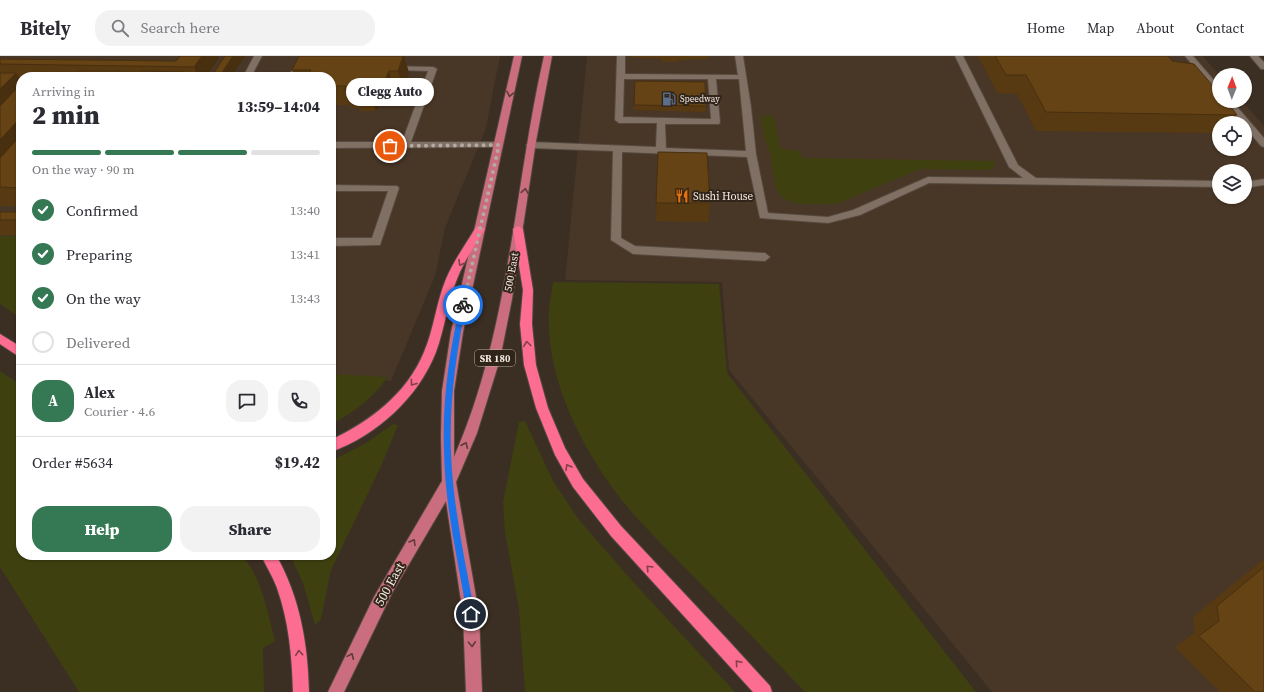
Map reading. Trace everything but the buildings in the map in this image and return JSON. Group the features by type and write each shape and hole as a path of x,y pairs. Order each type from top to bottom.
{"highway":[{"path":"336,443 376,421 394,405 414,381 430,353 449,284 480,229"},
{"path":"518,229 528,290 526,324 530,365 542,408 560,451 578,482 616,531 722,644 764,692"},
{"path":"0,338 16,349"},
{"path":"270,560 283,586 292,616 298,642 301,692"}],"main road":[{"path":"474,692 471,614 449,481 447,432 450,374 456,338 518,56"},
{"name":"500 East","path":"336,692 355,648 374,610 395,571 449,481 470,433 492,367 548,56"}],"street":[{"path":"250,72 258,56"},
{"path":"621,56 619,120 716,122 712,77"},
{"path":"740,56 751,154 764,216 828,220 856,213 928,180 1212,184"},
{"path":"959,56 1014,167 1033,181"},
{"path":"1189,56 1212,83"},
{"path":"1254,56 1264,67"},
{"path":"297,72 303,68 320,68"},
{"path":"380,68 433,68 405,146"},
{"path":"620,76 742,77"},
{"path":"1233,108 1264,144"},
{"path":"660,151 661,120"},
{"path":"336,145 499,145"},
{"path":"532,145 751,154"},
{"path":"618,149 615,222 616,240 633,250 765,257"},
{"path":"1252,184 1264,182"},
{"path":"336,188 394,188 376,242 336,242"}],"shaded area":[{"path":"0,56 500,56 486,128 445,228 435,276 391,381 336,376 336,72 16,72 16,259 0,254"},
{"path":"587,56 1203,56 1213,68 1212,108 1248,108 1264,126 1264,692 992,692 729,370 722,282 565,280"},
{"path":"770,115 774,117 780,147 787,150 798,150 803,158 994,161 995,164 993,168 987,170 920,169 837,204 797,204 782,198 776,189 770,153 764,137 761,118 761,116"},
{"path":"0,236 16,236 16,315 0,304"},
{"path":"553,282 719,284 727,373 976,692 805,692 637,518 619,497 602,473 573,421 562,393 554,365 549,337 549,309"},
{"path":"0,371 16,382 16,560 245,560 259,583 275,641 263,648 264,692 79,692 0,567"},
{"path":"336,374 388,377 376,392 348,415 336,421"},
{"path":"525,421 553,481 579,520 635,584 735,692 525,692 519,609 505,532 503,502 519,422"},
{"path":"393,424 398,425 382,464 336,560 336,458 366,443"},
{"path":"292,560 336,560 331,570 321,619 315,625 303,583"}],"way so far":[{"path":"390,146 499,145 490,191 463,305"}],"place":[{"name":"Speedway","path":"669,99"},
{"name":"Clegg Auto","path":"390,146"},
{"name":"Sushi House","path":"682,196"}],"route":[{"path":"463,305 453,351 449,382 447,453 454,519 471,614"}]}
